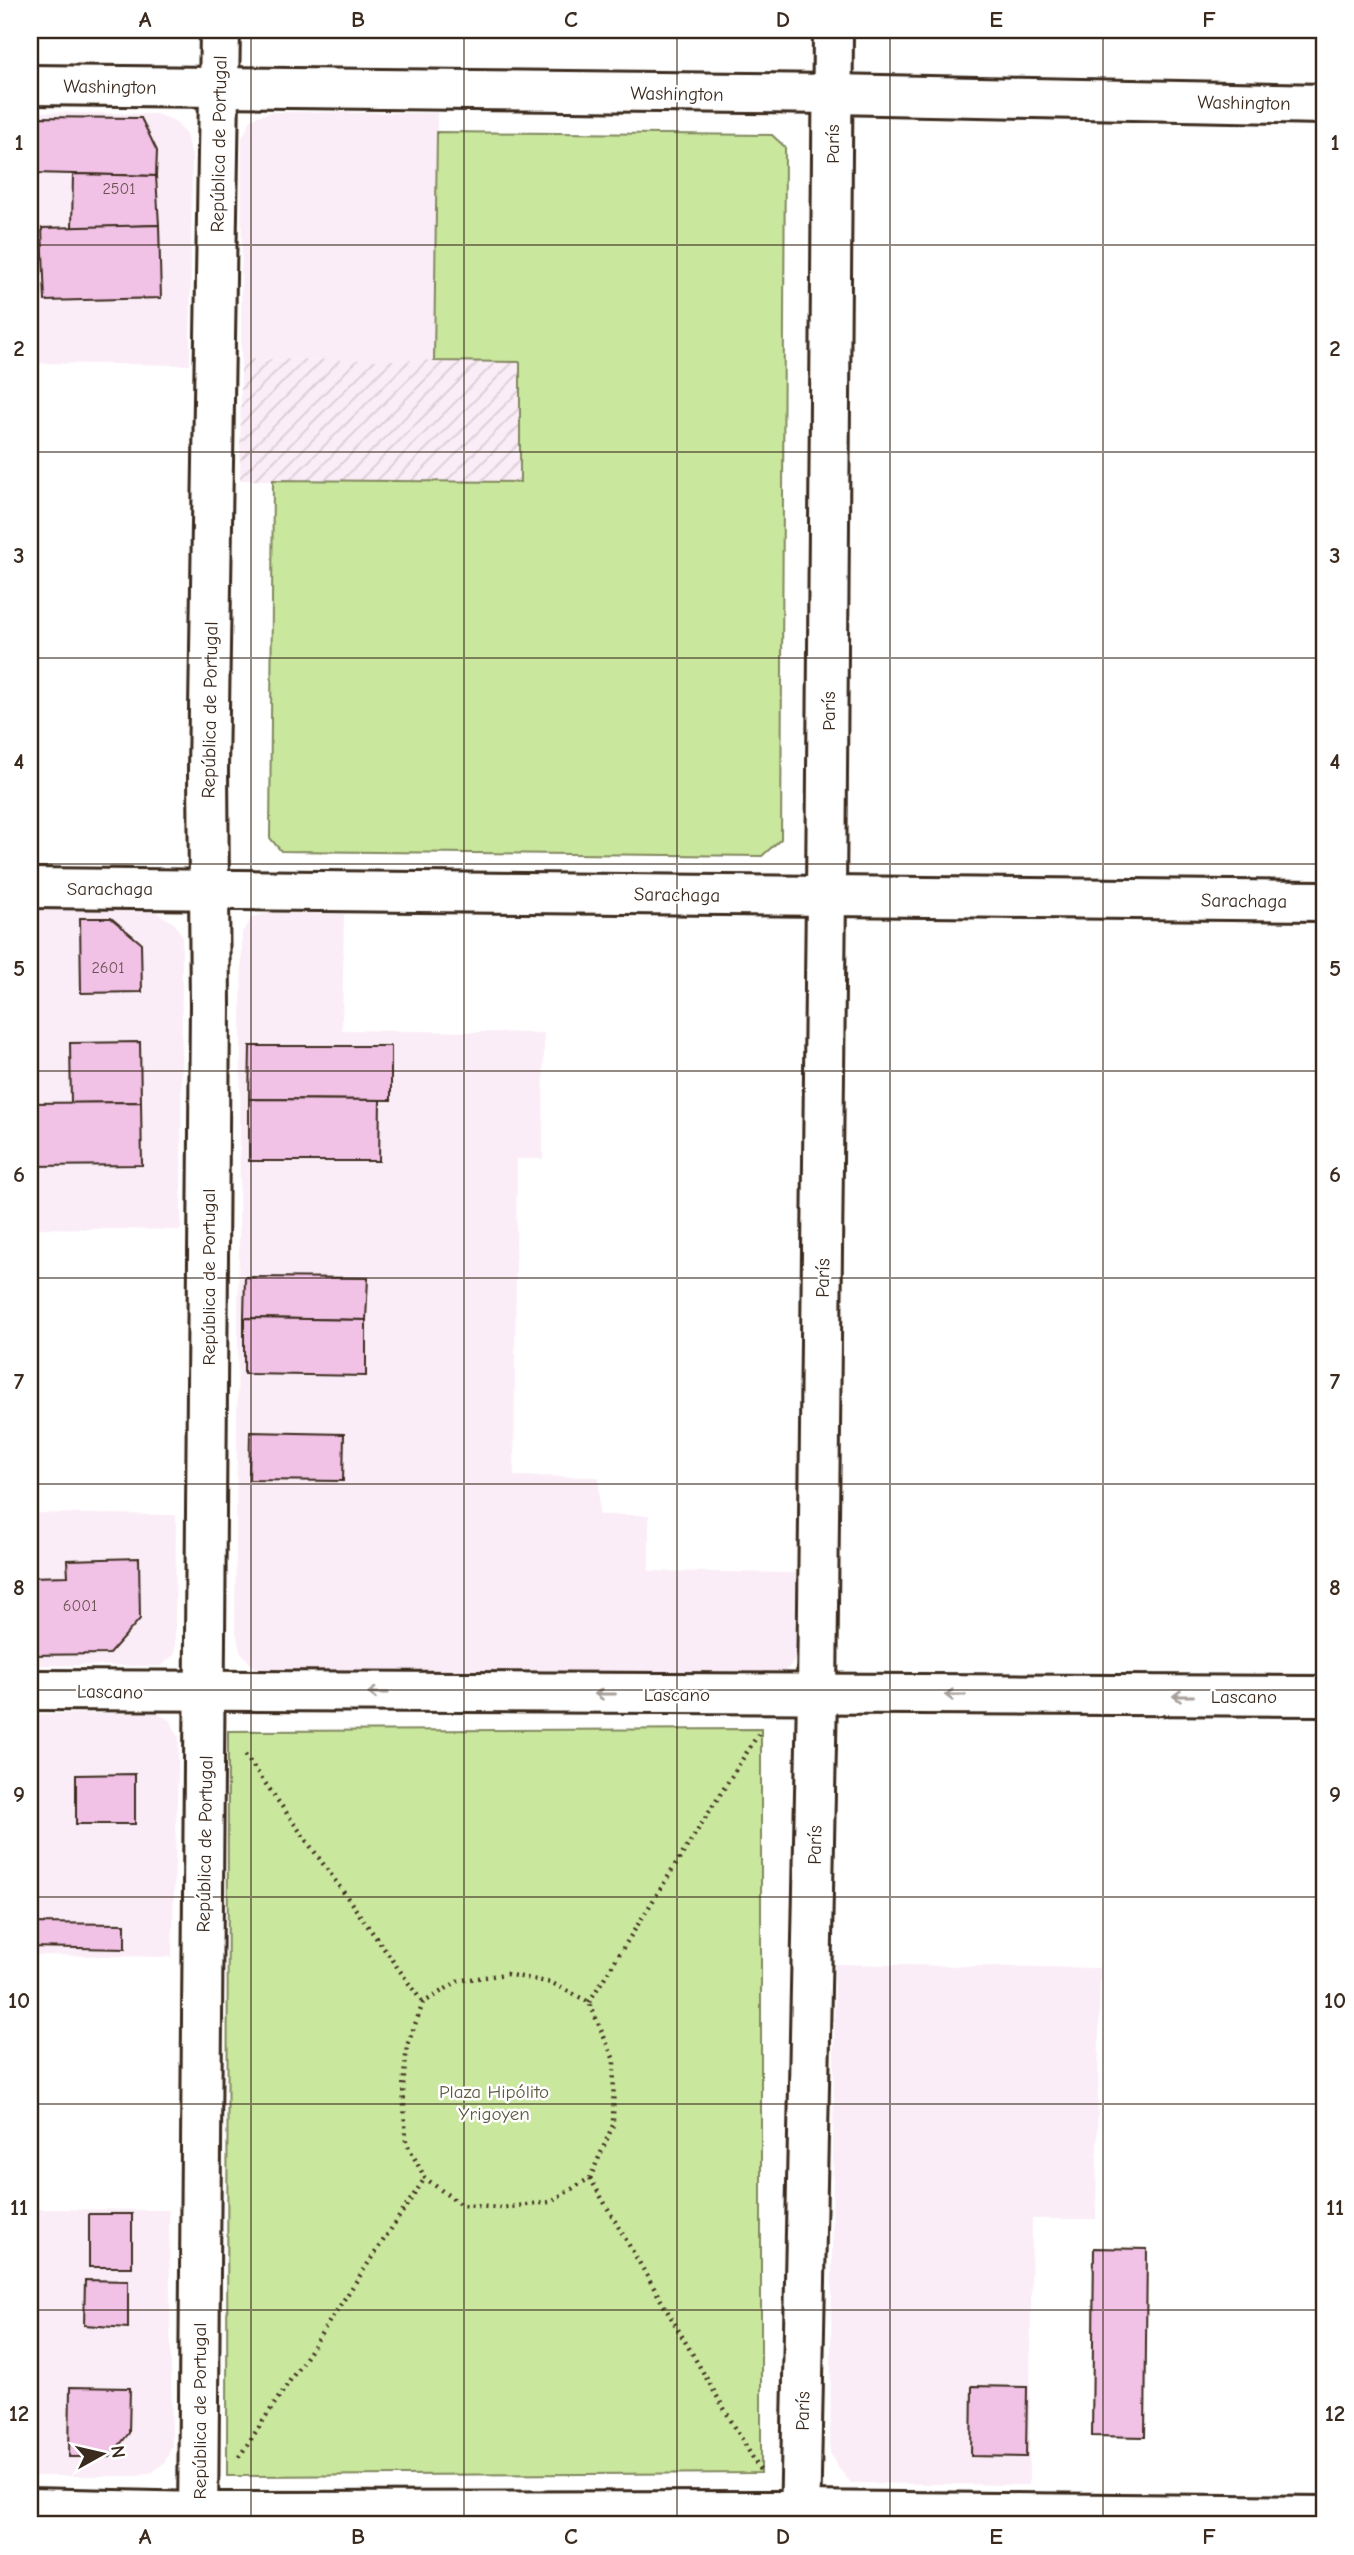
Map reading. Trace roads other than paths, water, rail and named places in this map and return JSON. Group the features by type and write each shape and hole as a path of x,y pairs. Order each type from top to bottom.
{"street":[{"name":"República de Portugal","path":"199,2519 208,771 220,30"},
{"name":"París","path":"800,2518 817,1695 833,30"},
{"name":"Washington","path":"30,85 833,94 1324,104"},
{"name":"Sarachaga","path":"30,888 1324,901"},
{"name":"Lascano","path":"30,1689 1324,1696"},
{"path":"30,2508 199,2519 1324,2516"}],"park label":[{"name":"Plaza Hipólito Yrigoyen","path":"494,2102"}]}
